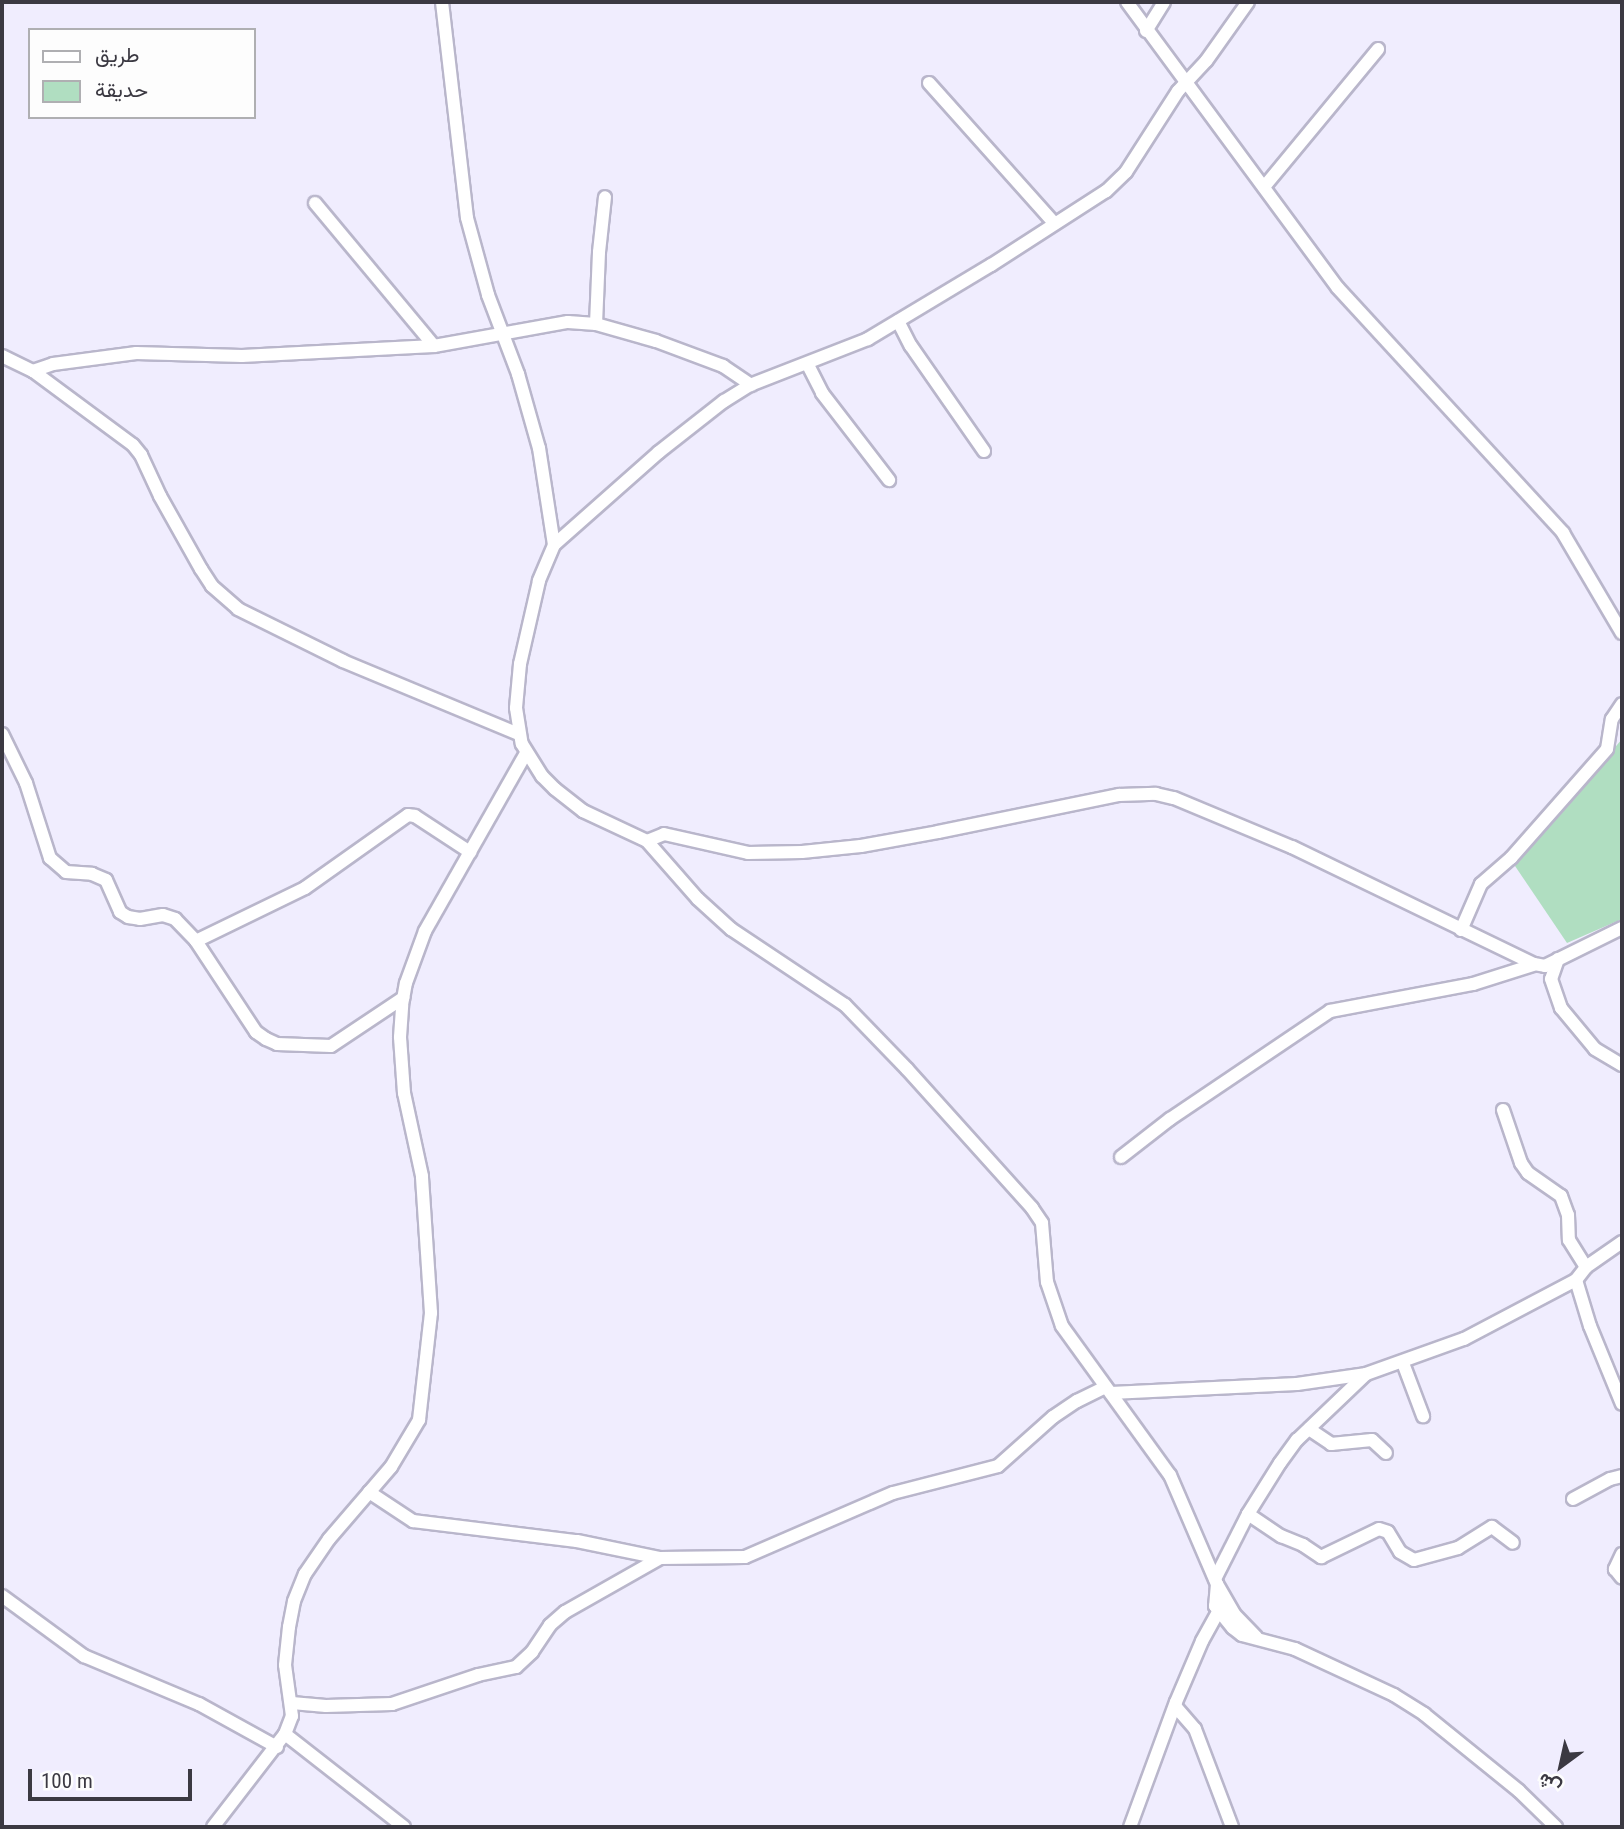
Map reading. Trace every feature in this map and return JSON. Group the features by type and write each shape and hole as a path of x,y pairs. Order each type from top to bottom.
{"street":[{"path":"442,2 467,218 484,282 539,448 554,545"},
{"path":"1127,2 1338,288 1563,533 1622,633"},
{"path":"1146,31 1164,2"},
{"path":"1216,1581 1170,1475 1062,1326 1052,1304 1047,1282 1042,1223 1032,1208 867,1026 828,993 776,962 731,929 698,899 647,841 608,825 571,802 542,776 526,753 518,734 516,701 520,664 539,581 554,545 659,452 724,401 751,385 808,365 868,339 1116,183 1186,81 1210,55 1248,2"},
{"path":"1264,187 1378,49"},
{"path":"929,83 1054,223"},
{"path":"596,324 598,253 605,197"},
{"path":"315,203 434,346"},
{"path":"898,321 911,346 984,451"},
{"path":"33,371 53,364 136,353 242,356 434,346 547,323 596,324 656,341 723,366 751,385"},
{"path":"2,356 33,371 122,435 141,454 160,496 201,569 212,586 238,609 343,661 518,734"},
{"path":"808,365 822,393 889,480"},
{"path":"1461,930 1481,884 1511,858 1607,749 1612,719 1622,704"},
{"path":"2,734 26,783 50,858 66,872 92,874 106,880 124,915 140,919 169,917 196,941 256,1032 277,1044 331,1046 403,998"},
{"path":"212,1827 278,1747 292,1716 285,1665 294,1601 305,1574 402,1452 418,1420 430,1340 431,1313 422,1176 404,1093 400,1037 403,998 425,931 526,753"},
{"path":"647,841 664,834 748,853 802,852 861,846 938,832 1063,804 1119,795 1156,794 1174,798 1292,847 1534,964 1545,966 1622,928"},
{"path":"196,941 305,888 408,815 415,816 470,852"},
{"path":"1558,959 1551,979 1561,1007 1595,1049 1622,1065"},
{"path":"1121,1157 1170,1119 1330,1011 1473,984 1534,964"},
{"path":"1503,1111 1521,1163 1528,1173 1561,1196 1568,1214 1569,1240 1586,1267"},
{"path":"369,1492 413,1521 577,1541 660,1558 745,1557 893,1493 998,1466 1053,1417 1077,1401 1108,1390 1297,1384 1366,1374 1403,1363 1464,1339 1576,1280 1586,1267 1622,1242"},
{"path":"1576,1280 1590,1326 1622,1404"},
{"path":"1403,1363 1423,1416"},
{"path":"1366,1374 1309,1429 1280,1463 1248,1514 1216,1581 1214,1599 1242,1635 1295,1648 1394,1695 1424,1714 1509,1782 1556,1827"},
{"path":"1309,1429 1331,1444 1372,1440 1386,1453"},
{"path":"1573,1499 1610,1479 1622,1476"},
{"path":"1248,1514 1281,1536 1308,1547 1321,1557 1379,1529 1388,1532 1400,1552 1414,1560 1458,1548 1492,1527 1513,1543"},
{"path":"1622,1553 1615,1569 1622,1578"},
{"path":"292,1703 326,1706 392,1704 478,1675 516,1667 532,1652 550,1625 565,1612 660,1558"},
{"path":"2,1596 84,1656 199,1704 278,1747"},
{"path":"1130,1827 1175,1706 1222,1606"},
{"path":"1175,1706 1195,1729 1232,1827"},
{"path":"285,1734 404,1827"}],"green space":[{"path":"1622,739 1622,919 1567,943 1515,866"}]}
